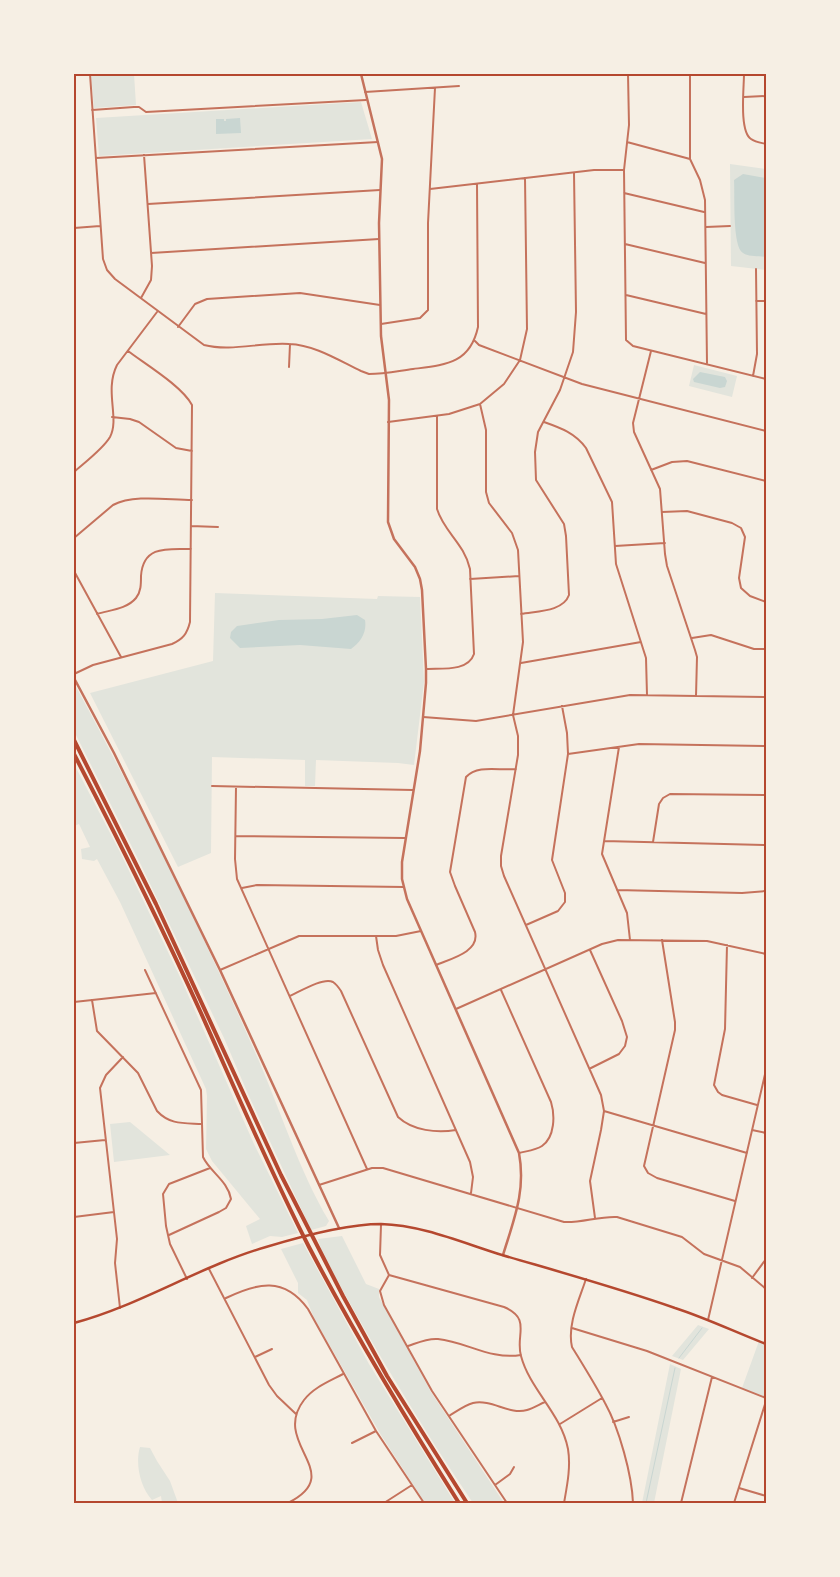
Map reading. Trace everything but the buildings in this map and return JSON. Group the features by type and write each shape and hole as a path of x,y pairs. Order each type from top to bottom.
{"highway":[{"path":"74,740 160,912 281,1175 342,1296 387,1376 467,1503"},
{"path":"74,754 150,905 263,1152 313,1254 351,1326 387,1388 459,1503"}],"main road":[{"path":"74,1323 120,1308 236,1257 321,1233 381,1224 421,1230 648,1298 766,1344"}],"street":[{"path":"90,74 100,226 103,259 107,270 115,279 178,327 199,342 211,347 290,344 307,346 370,374 448,364 463,356 475,341 478,322 477,184"},
{"path":"361,74 382,159 380,305 389,400 388,522 394,539 415,567 422,590 426,683 420,751 402,862 404,887 407,899 519,1153 522,1181 517,1208 503,1255"},
{"path":"628,74 629,125 624,170 626,335 628,343 651,351 766,379"},
{"path":"690,74 690,159 703,189 706,212 708,364"},
{"path":"744,74 744,119 747,133 752,140 766,144"},
{"path":"365,92 459,86"},
{"path":"381,324 420,318 428,310 428,223 435,88"},
{"path":"744,97 766,96"},
{"path":"92,110 139,107 146,112 366,100"},
{"path":"96,158 379,142"},
{"path":"627,142 690,159"},
{"path":"141,299 152,275 144,156"},
{"path":"430,189 594,170 624,170"},
{"path":"521,614 559,607 565,603 569,595 564,524 540,489 535,475 538,432 565,377 573,352 576,330 574,173"},
{"path":"388,422 437,416 461,411 480,404 504,384 520,360 527,329 525,178"},
{"path":"148,204 381,190"},
{"path":"624,194 706,212"},
{"path":"74,228 100,226"},
{"path":"706,226 730,226"},
{"path":"151,253 380,239"},
{"path":"625,244 706,264"},
{"path":"753,376 757,354 756,269"},
{"path":"178,327 195,304 207,299 300,293 380,305"},
{"path":"626,295 707,315"},
{"path":"756,301 766,301"},
{"path":"74,472 107,441 113,428 112,376 117,365 158,312"},
{"path":"475,341 479,345 582,384 766,431"},
{"path":"290,344 290,367"},
{"path":"74,674 89,666 172,644 186,634 190,622 193,410 189,399 178,389 128,351"},
{"path":"651,351 633,423 634,432 660,489 667,566 697,658 696,696"},
{"path":"480,404 486,430 486,492 489,503 512,533 516,542 523,642 513,715 518,736 518,755 501,866 599,1090 604,1111 590,1181 595,1218"},
{"path":"112,416 139,422 176,448 192,451"},
{"path":"426,668 462,666 469,663 473,658 474,647 467,557 441,520 437,508 437,416"},
{"path":"544,422 573,434 581,440 612,502 618,572 648,665 647,695"},
{"path":"651,470 672,462 687,461 766,481"},
{"path":"74,538 118,502 133,499 192,500"},
{"path":"662,512 687,512 732,523 741,528 746,537 739,578 741,588 750,596 766,602"},
{"path":"191,526 218,527"},
{"path":"615,546 664,543"},
{"path":"97,614 125,606 136,598 141,587 144,564 152,553 164,548 191,549"},
{"path":"74,571 122,658"},
{"path":"470,579 519,576"},
{"path":"692,638 711,635 754,649 766,648"},
{"path":"521,664 641,642"},
{"path":"74,678 114,752 220,970 339,1229"},
{"path":"423,717 476,721 618,696 766,697"},
{"path":"526,925 558,911 565,902 565,893 553,864 552,852 568,754 562,706"},
{"path":"568,754 639,744 766,746"},
{"path":"619,746 603,858 627,914 630,940"},
{"path":"436,965 469,950 474,945 476,939 475,932 450,872 466,777 478,770 516,769"},
{"path":"212,786 413,790"},
{"path":"236,787 235,869 268,948 367,1170"},
{"path":"652,842 659,804 663,798 670,794 766,795"},
{"path":"236,836 405,838"},
{"path":"604,841 766,845"},
{"path":"242,888 257,885 404,887"},
{"path":"617,890 766,891"},
{"path":"220,970 294,937 305,935 396,936 421,931"},
{"path":"376,936 383,965 473,1171 473,1184 470,1194"},
{"path":"662,940 675,1030 644,1166 648,1173 657,1178 735,1201"},
{"path":"456,1009 612,941 707,941 766,954"},
{"path":"727,945 725,1030 714,1085 722,1095 758,1105"},
{"path":"590,950 622,1021 626,1037 625,1046 619,1054 590,1068"},
{"path":"145,970 201,1090 202,1153 206,1164 230,1192 231,1199 229,1204 219,1212 168,1235"},
{"path":"290,996 322,981 336,984 341,991 398,1116 408,1124 435,1132 456,1130"},
{"path":"501,990 554,1112 551,1131 546,1142 538,1148 519,1153"},
{"path":"74,1002 156,993"},
{"path":"92,1000 97,1031 138,1073 157,1111 169,1121 202,1124"},
{"path":"120,1308 115,1263 114,1212 100,1088 106,1075 123,1057"},
{"path":"708,1320 766,1070"},
{"path":"604,1111 747,1153"},
{"path":"752,1130 766,1133"},
{"path":"74,1144 105,1140"},
{"path":"187,1279 173,1253 166,1226 162,1198 165,1188 175,1180 210,1168"},
{"path":"319,1185 367,1170 383,1168 564,1222 616,1217 678,1235 688,1240 704,1254 740,1267 766,1289"},
{"path":"74,1216 114,1212"},
{"path":"381,1224 380,1254 389,1275"},
{"path":"752,1278 766,1259"},
{"path":"210,1269 273,1392 296,1414"},
{"path":"389,1275 382,1286 380,1296 432,1391 507,1503"},
{"path":"389,1275 402,1277 511,1310 517,1314 521,1323 521,1355 526,1368 565,1435 569,1461 564,1503"},
{"path":"586,1279 570,1338 572,1347 602,1398 613,1422 627,1465 633,1503"},
{"path":"226,1298 245,1289 260,1285 278,1287 293,1294 308,1309 376,1431 424,1503"},
{"path":"572,1328 647,1350 766,1399 734,1503"},
{"path":"408,1346 426,1340 438,1339 504,1357 521,1355"},
{"path":"255,1357 272,1349"},
{"path":"288,1503 306,1492 311,1480 310,1466 296,1434 296,1414 304,1400 312,1392 344,1373"},
{"path":"681,1503 712,1377"},
{"path":"560,1424 602,1398"},
{"path":"449,1416 468,1404 475,1402 484,1402 517,1411 527,1410 546,1402"},
{"path":"613,1422 629,1416"},
{"path":"352,1443 376,1431"},
{"path":"495,1485 510,1474 514,1467"},
{"path":"384,1503 412,1485"},
{"path":"739,1488 766,1496"}],"shaded area":[{"path":"91,74 134,74 136,105 94,108"},
{"path":"361,102 372,139 99,156 96,118"},
{"path":"240,118 241,133 216,134 216,119 224,119 226,121 226,119"},
{"path":"730,164 766,169 766,270 731,266"},
{"path":"743,174 766,178 766,257 751,256 739,249 735,220 734,180"},
{"path":"694,365 737,376 732,397 689,386"},
{"path":"700,372 725,377 727,381 725,387 720,388 694,382 693,379"},
{"path":"215,593 377,599 378,596 420,597 424,682 414,765 316,760 315,786 305,786 305,760 212,757 211,853 178,867 90,693 213,661"},
{"path":"357,615 365,620 365,629 358,643 351,649 300,645 240,648 230,638 231,632 237,626 279,620 322,619"},
{"path":"74,683 122,774 213,958 264,1073 308,1181 329,1221 326,1226 311,1230 224,1038 74,731"},
{"path":"74,764 120,852 181,979 254,1144 298,1233 282,1237 270,1236 252,1244 246,1226 260,1219 212,1161 206,1149 206,1089 120,902 97,859 94,861 82,859 81,849 90,847 79,824 74,826"},
{"path":"130,1122 170,1155 114,1162 110,1124"},
{"path":"342,1236 366,1284 379,1289 379,1297 431,1392 504,1503 473,1503 394,1380 322,1253 318,1239"},
{"path":"303,1243 369,1364 455,1503 425,1503 381,1435 314,1318 307,1300 298,1293 298,1283 281,1249"},
{"path":"698,1325 709,1329 683,1360 672,1356"},
{"path":"759,1341 766,1344 766,1397 742,1388"},
{"path":"670,1364 681,1369 654,1503 642,1503"},
{"path":"140,1447 150,1448 170,1481 178,1503 162,1503 161,1496 152,1500 148,1495 138,1467"}],"waterway":[{"path":"679,1358 702,1328"},
{"path":"646,1503 675,1368"}]}
